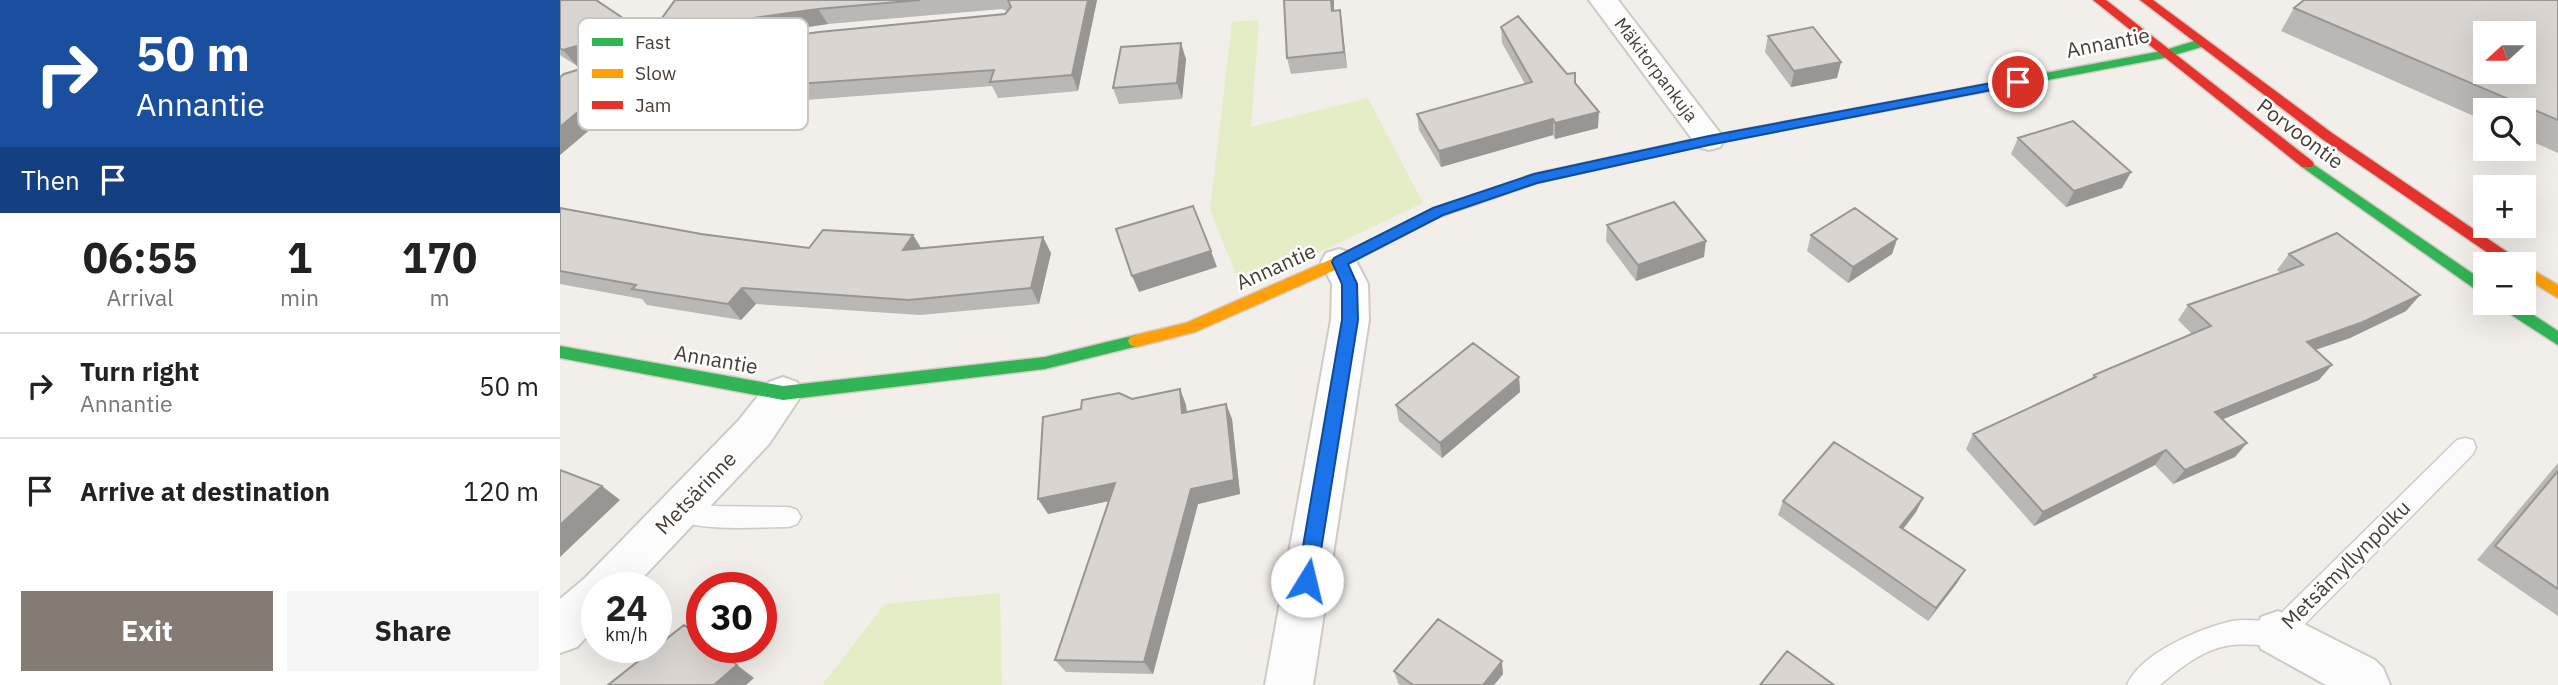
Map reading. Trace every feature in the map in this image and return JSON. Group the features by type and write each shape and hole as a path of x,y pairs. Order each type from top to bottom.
{"street":[{"name":"Mäkitorpankuja","path":"1603,0 1709,141"},
{"name":"Porvoontie","path":"2099,0 2219,99 2381,220 2473,282"},
{"name":"Porvoontie","path":"2146,0 2420,205 2495,252"},
{"name":"Annantie","path":"560,352 783,393 1045,363 1189,328 1339,262 1438,212 1534,178 1709,141 2164,54 2201,43"},
{"path":"1289,685 1350,320 1350,284 1339,262"},
{"path":"2536,278 2558,292"},
{"path":"2522,315 2558,339"},
{"name":"Metsärinne","path":"619,572 754,432 783,393"},
{"path":"560,631 581,610"},
{"path":"2278,633 2358,677 2366,685"}],"lane":[{"name":"Metsämyllynpolku","path":"2140,685 2178,653 2230,633 2278,633 2465,447"},
{"path":"679,512 714,516 789,516"}],"green space":[{"path":"1259,20 1251,127 1368,98 1423,203 1242,289 1210,210 1232,22"},
{"path":"1000,593 1002,685 822,685 885,604"}],"building":[{"path":"560,0 596,0 623,18 578,18 578,46 563,50 560,48"},
{"path":"675,0 920,0 753,18 662,18"},
{"path":"1008,0 1088,0 1072,75 990,82 994,70 808,83 808,34 1005,14 1011,7"},
{"path":"1284,0 1331,0 1332,11 1340,10 1344,52 1287,58"},
{"path":"2304,0 2558,0 2558,120 2536,111 2536,98 2506,98 2473,84 2536,84 2536,21 2473,21 2473,84 2294,8"},
{"path":"1518,16 1567,74 1575,73 1575,83 1599,112 1555,123 1553,119 1439,151 1417,114 1532,82 1501,27"},
{"path":"1813,27 1841,62 1794,71 1768,36"},
{"path":"1181,43 1177,83 1113,88 1121,47"},
{"path":"578,70 578,112 560,127 560,77"},
{"path":"2073,121 2131,172 2074,191 2018,138"},
{"path":"1674,202 1706,241 1638,265 1607,225"},
{"path":"1193,206 1211,251 1132,276 1116,229"},
{"path":"560,208 701,234 809,248 823,230 913,235 903,250 1043,237 1031,288 909,300 742,288 728,304 632,289 636,285 560,271"},
{"path":"1855,208 1897,239 1853,267 1811,235"},
{"path":"2337,233 2420,295 2363,322 2307,342 2332,365 2215,412 2247,443 2185,470 2166,450 2043,512 1973,434 2096,377 2094,375 2211,326 2188,305 2303,265 2289,254"},
{"path":"1473,343 1519,377 1440,443 1396,405"},
{"path":"1180,389 1182,413 1226,404 1234,480 1191,489 1144,662 1055,660 1115,483 1038,499 1043,417 1081,409 1082,400 1119,393 1132,399"},
{"path":"1834,442 1923,498 1900,527 1965,570 1936,608 1783,501"},
{"path":"560,470 602,486 560,525"},
{"path":"2558,471 2558,589 2495,546"},
{"path":"1438,619 1502,661 1483,685 1413,685 1394,671"},
{"path":"684,625 686,626 686,663 737,665 714,685 608,685 636,663 672,663 672,634"},
{"path":"1787,651 1834,685 1760,685"}],"traffic: fast":[{"path":"1436,213 1534,179 1709,140 2164,54 2201,43"},
{"path":"2307,164 2473,282"},
{"path":"2522,315 2558,339"},
{"path":"560,352 783,393 1045,363 1136,341"}],"traffic: slow":[{"path":"1136,341 1189,328 1339,262 1436,213"},
{"path":"2536,278 2558,292"}],"traffic: jam":[{"path":"2099,0 2307,164"},
{"path":"2146,0 2327,136 2496,252"}],"route":[{"path":"1307,581 1350,320 1350,284 1339,262 1438,212 1534,178 1638,155 2018,82"}]}
